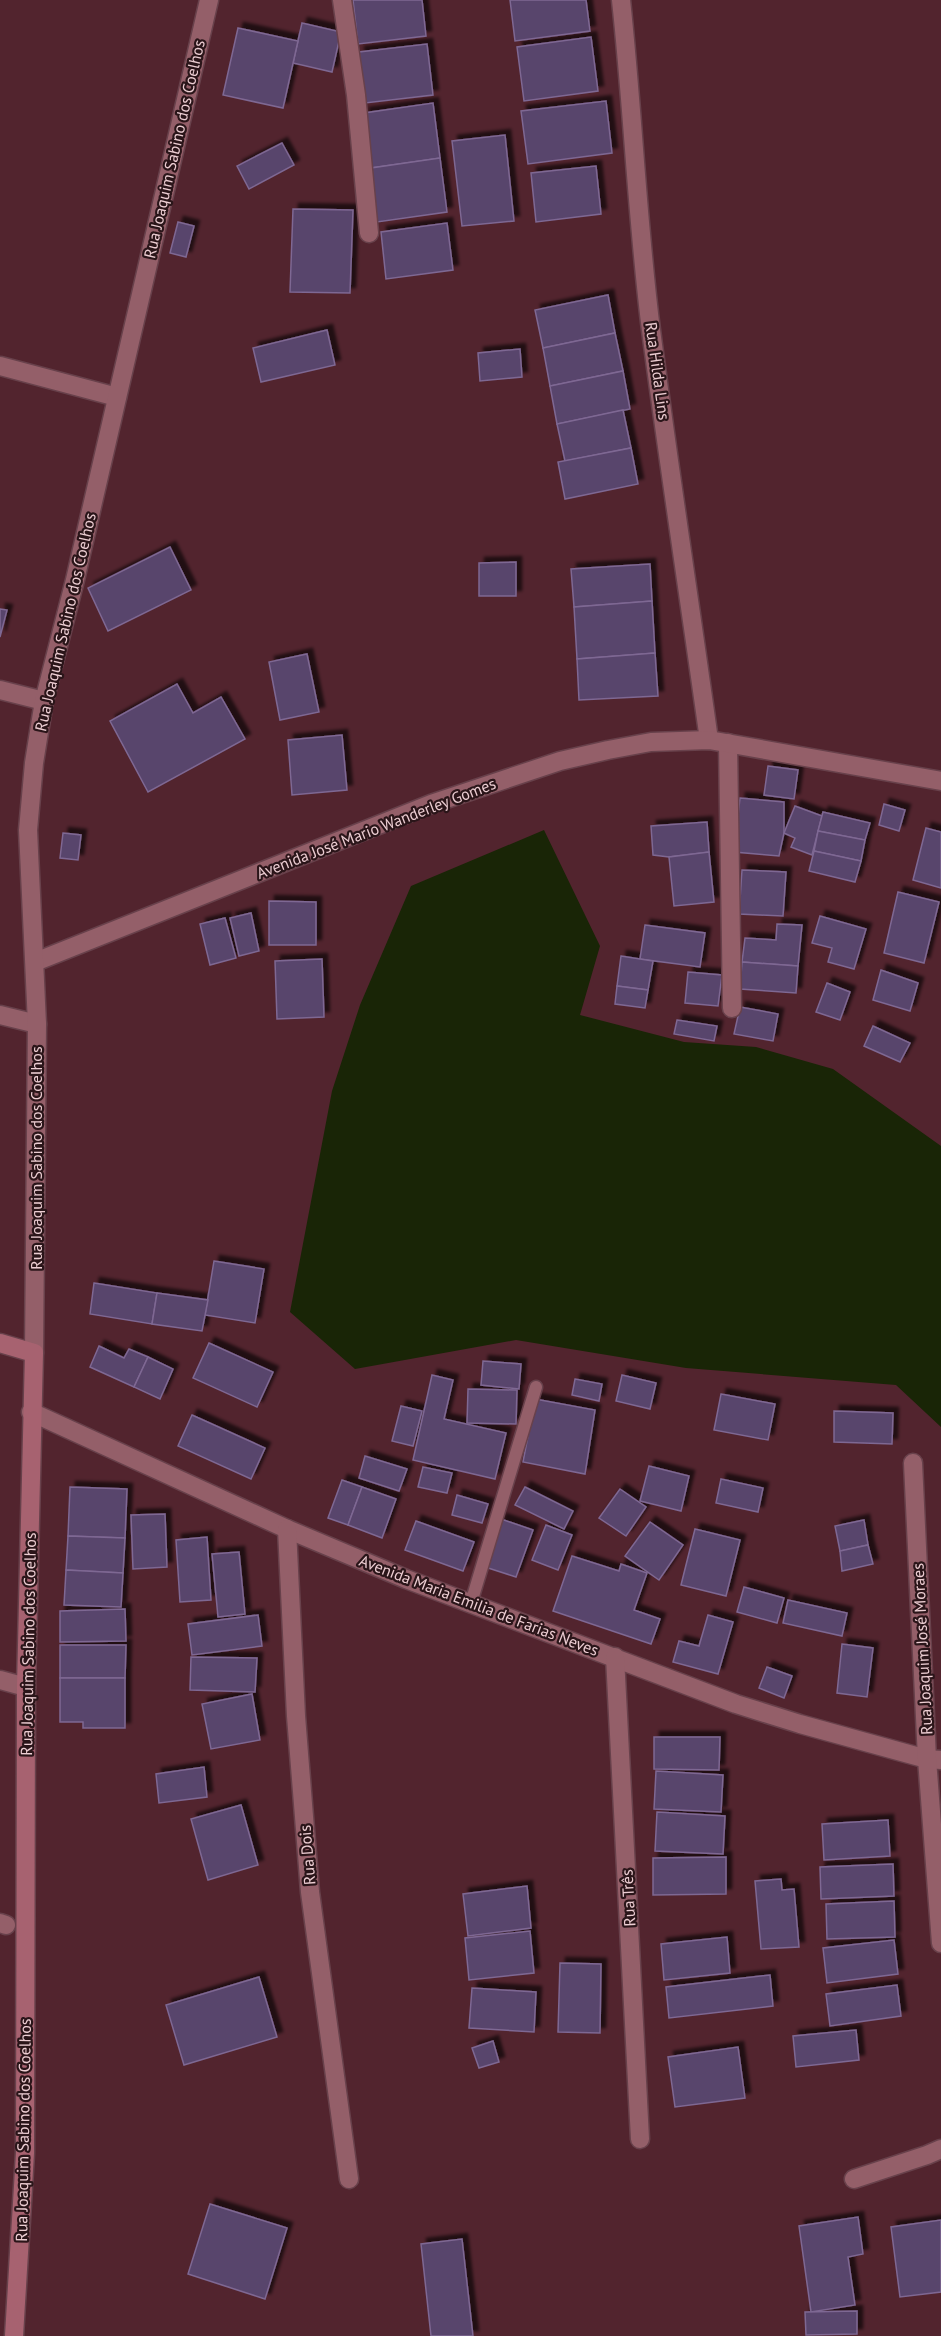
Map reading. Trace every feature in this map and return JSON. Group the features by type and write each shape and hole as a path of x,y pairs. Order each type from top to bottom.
{"main road":[{"path":"0,1343 34,1353"},
{"name":"Rua Joaquim Sabino dos Coelhos","path":"14,2336 25,2153 26,1687 34,1353"}],"street":[{"name":"Rua Joaquim Sabino dos Coelhos","path":"34,1353 37,1024 29,819 33,775 44,701 75,580 209,0"},
{"path":"342,0 356,95 369,233"},
{"name":"Rua Hilda Lins","path":"621,0 630,81 638,207 651,330 709,740"},
{"path":"0,366 117,397"},
{"path":"0,690 44,701"},
{"name":"Avenida José Mario Wanderley Gomes","path":"35,962 442,800 560,761 608,750 651,742 709,740 941,781"},
{"path":"728,743 732,1008"},
{"path":"0,1015 37,1024"},
{"name":"Avenida Maria Emilia de Farias Neves","path":"31,1412 286,1529 471,1604 736,1704 800,1725 934,1760"},
{"name":"Rua Joaquim José Moraes","path":"913,1463 934,1760 941,1942"},
{"name":"Rua Dois","path":"286,1529 296,1716 310,1892 349,2179"},
{"name":"Rua Três","path":"615,1657 640,2139"},
{"path":"0,1680 26,1687"},
{"path":"854,2179 941,2149"}],"lane":[{"path":"471,1604 536,1387"}],"shaded area":[{"path":"544,830 600,946 580,1015 684,1042 756,1047 833,1069 941,1146 941,1427 896,1385 686,1368 516,1340 355,1369 290,1312 332,1091 360,1005 411,886"}],"building":[{"path":"353,0 422,0 426,36 358,44"},
{"path":"510,0 586,0 590,31 515,41"},
{"path":"302,23 341,32 332,72 293,63"},
{"path":"238,28 298,41 283,108 223,95"},
{"path":"591,37 598,91 524,101 517,47"},
{"path":"427,44 433,95 365,103 359,52"},
{"path":"606,101 612,153 528,164 521,111"},
{"path":"433,103 440,158 371,168 364,113"},
{"path":"505,135 514,221 462,226 452,141"},
{"path":"282,143 294,165 249,189 237,166"},
{"path":"440,158 447,212 377,222 371,168"},
{"path":"596,166 601,214 536,222 531,173"},
{"path":"293,209 353,210 350,293 290,292"},
{"path":"178,222 194,226 186,257 170,253"},
{"path":"447,223 453,270 386,279 381,232"},
{"path":"608,295 615,333 543,348 535,310"},
{"path":"327,330 335,365 261,382 253,348"},
{"path":"615,333 623,371 550,386 543,348"},
{"path":"520,349 522,377 480,381 478,353"},
{"path":"623,371 630,409 557,424 550,386"},
{"path":"623,410 631,448 565,461 557,424"},
{"path":"631,448 638,484 565,499 558,462"},
{"path":"170,547 191,590 108,631 88,588"},
{"path":"516,562 516,596 479,596 479,563"},
{"path":"650,564 652,601 574,607 571,569"},
{"path":"652,601 655,653 577,659 574,607"},
{"path":"0,609 7,610 0,637"},
{"path":"655,653 658,696 579,700 577,659"},
{"path":"307,654 319,712 280,720 269,662"},
{"path":"177,684 193,713 221,697 245,739 148,792 110,721"},
{"path":"342,735 347,790 292,795 288,740"},
{"path":"768,766 798,770 794,799 764,795"},
{"path":"740,798 784,802 784,833 779,856 734,852"},
{"path":"884,804 905,810 899,831 879,825"},
{"path":"795,806 822,816 812,855 791,847 795,838 784,833"},
{"path":"823,812 870,823 865,840 818,831"},
{"path":"707,822 709,852 669,857 653,855 651,826"},
{"path":"926,828 941,832 941,888 913,880"},
{"path":"818,831 865,840 861,861 814,851"},
{"path":"63,833 81,835 78,860 60,858"},
{"path":"814,851 861,861 855,882 809,871"},
{"path":"709,852 714,902 674,906 669,857"},
{"path":"742,870 786,872 783,916 739,914"},
{"path":"898,892 939,902 924,963 884,953"},
{"path":"269,901 316,902 316,945 269,945"},
{"path":"251,913 259,951 239,956 230,918"},
{"path":"820,916 866,929 854,969 828,962 832,948 812,943"},
{"path":"225,918 236,958 210,965 200,924"},
{"path":"777,924 802,925 798,966 742,962 745,938 776,940"},
{"path":"645,925 705,933 700,967 640,959"},
{"path":"621,956 653,961 648,990 617,986"},
{"path":"322,959 324,1017 277,1019 275,961"},
{"path":"742,962 798,966 796,993 740,989"},
{"path":"881,970 918,983 910,1011 873,1000"},
{"path":"688,972 722,975 718,1006 685,1003"},
{"path":"827,983 850,992 840,1020 816,1012"},
{"path":"617,986 648,990 645,1008 615,1004"},
{"path":"740,1007 778,1014 773,1041 734,1034"},
{"path":"677,1020 717,1026 714,1041 674,1034"},
{"path":"873,1026 910,1043 900,1062 864,1046"},
{"path":"214,1261 264,1269 255,1323 205,1315"},
{"path":"94,1283 157,1293 152,1324 90,1314"},
{"path":"157,1293 208,1300 202,1331 152,1324"},
{"path":"209,1343 273,1372 257,1407 193,1378"},
{"path":"99,1346 124,1358 129,1349 148,1357 134,1387 90,1367"},
{"path":"148,1357 173,1369 160,1399 134,1387"},
{"path":"483,1361 521,1364 519,1389 481,1385"},
{"path":"432,1375 453,1380 444,1419 506,1433 495,1479 413,1460"},
{"path":"622,1375 656,1383 650,1409 616,1401"},
{"path":"575,1379 602,1384 599,1401 572,1395"},
{"path":"468,1389 517,1390 516,1424 467,1423"},
{"path":"721,1394 775,1404 768,1440 714,1430"},
{"path":"535,1399 595,1410 585,1474 523,1462"},
{"path":"401,1406 422,1411 413,1446 392,1441"},
{"path":"834,1411 893,1413 892,1444 834,1442"},
{"path":"192,1415 265,1448 251,1479 178,1446"},
{"path":"365,1456 407,1469 399,1491 359,1478"},
{"path":"649,1466 689,1476 681,1511 640,1501"},
{"path":"423,1467 452,1473 447,1493 418,1487"},
{"path":"721,1479 763,1488 758,1512 716,1503"},
{"path":"342,1480 362,1487 348,1525 328,1518"},
{"path":"70,1487 127,1489 125,1538 68,1536"},
{"path":"362,1487 396,1499 382,1538 348,1525"},
{"path":"525,1487 573,1511 564,1529 515,1505"},
{"path":"620,1489 646,1507 626,1536 599,1518"},
{"path":"457,1495 488,1504 482,1523 452,1515"},
{"path":"165,1514 167,1567 133,1569 131,1515"},
{"path":"501,1519 533,1530 516,1577 485,1567"},
{"path":"864,1520 868,1545 840,1551 835,1526"},
{"path":"416,1521 474,1542 463,1571 405,1550"},
{"path":"650,1522 683,1545 659,1580 625,1556"},
{"path":"546,1525 572,1535 558,1570 532,1560"},
{"path":"695,1529 740,1540 726,1596 681,1585"},
{"path":"68,1536 125,1538 123,1573 66,1570"},
{"path":"207,1537 211,1600 180,1602 176,1540"},
{"path":"868,1545 873,1564 842,1571 840,1551"},
{"path":"239,1552 245,1614 218,1617 212,1554"},
{"path":"572,1556 619,1571 621,1564 647,1573 634,1610 660,1619 651,1644 553,1611"},
{"path":"66,1570 123,1573 121,1607 64,1605"},
{"path":"744,1587 784,1598 777,1623 737,1612"},
{"path":"788,1600 847,1613 842,1636 783,1623"},
{"path":"125,1609 126,1641 60,1642 60,1611"},
{"path":"258,1615 262,1646 192,1655 188,1624"},
{"path":"708,1615 733,1622 718,1674 673,1662 679,1641 699,1646"},
{"path":"842,1644 873,1648 867,1697 837,1693"},
{"path":"60,1645 126,1645 125,1678 60,1678"},
{"path":"191,1657 257,1658 255,1692 190,1690"},
{"path":"767,1667 792,1676 784,1698 759,1688"},
{"path":"60,1678 125,1678 125,1728 83,1728 83,1722 60,1722"},
{"path":"252,1694 260,1740 211,1749 202,1704"},
{"path":"654,1737 720,1737 719,1770 654,1769"},
{"path":"204,1767 207,1797 159,1803 156,1774"},
{"path":"656,1771 723,1775 721,1812 654,1809"},
{"path":"241,1805 258,1865 208,1880 191,1819"},
{"path":"657,1812 725,1816 723,1854 655,1851"},
{"path":"888,1820 890,1856 824,1860 822,1824"},
{"path":"726,1857 726,1894 653,1895 653,1858"},
{"path":"893,1864 894,1896 821,1899 820,1867"},
{"path":"781,1879 782,1890 794,1889 799,1947 761,1949 755,1881"},
{"path":"527,1886 531,1928 468,1936 463,1894"},
{"path":"894,1901 895,1937 827,1939 826,1904"},
{"path":"530,1931 534,1973 469,1980 465,1938"},
{"path":"727,1937 730,1973 664,1980 661,1944"},
{"path":"894,1940 898,1974 827,1983 823,1948"},
{"path":"560,1963 601,1964 600,2033 558,2032"},
{"path":"770,1975 773,2006 669,2018 666,1987"},
{"path":"259,1977 277,2037 184,2065 166,2005"},
{"path":"897,1985 901,2016 830,2026 826,1994"},
{"path":"472,1988 536,1992 534,2032 469,2028"},
{"path":"856,2030 859,2060 796,2067 793,2036"},
{"path":"493,2041 499,2062 479,2068 472,2048"},
{"path":"738,2047 745,2098 675,2107 668,2057"},
{"path":"210,2204 287,2228 265,2299 188,2274"},
{"path":"858,2217 863,2254 848,2257 855,2305 811,2312 799,2226"},
{"path":"941,2220 941,2292 900,2297 891,2227"},
{"path":"462,2239 473,2336 431,2336 421,2244"},
{"path":"857,2311 857,2334 806,2335 805,2312"}]}
